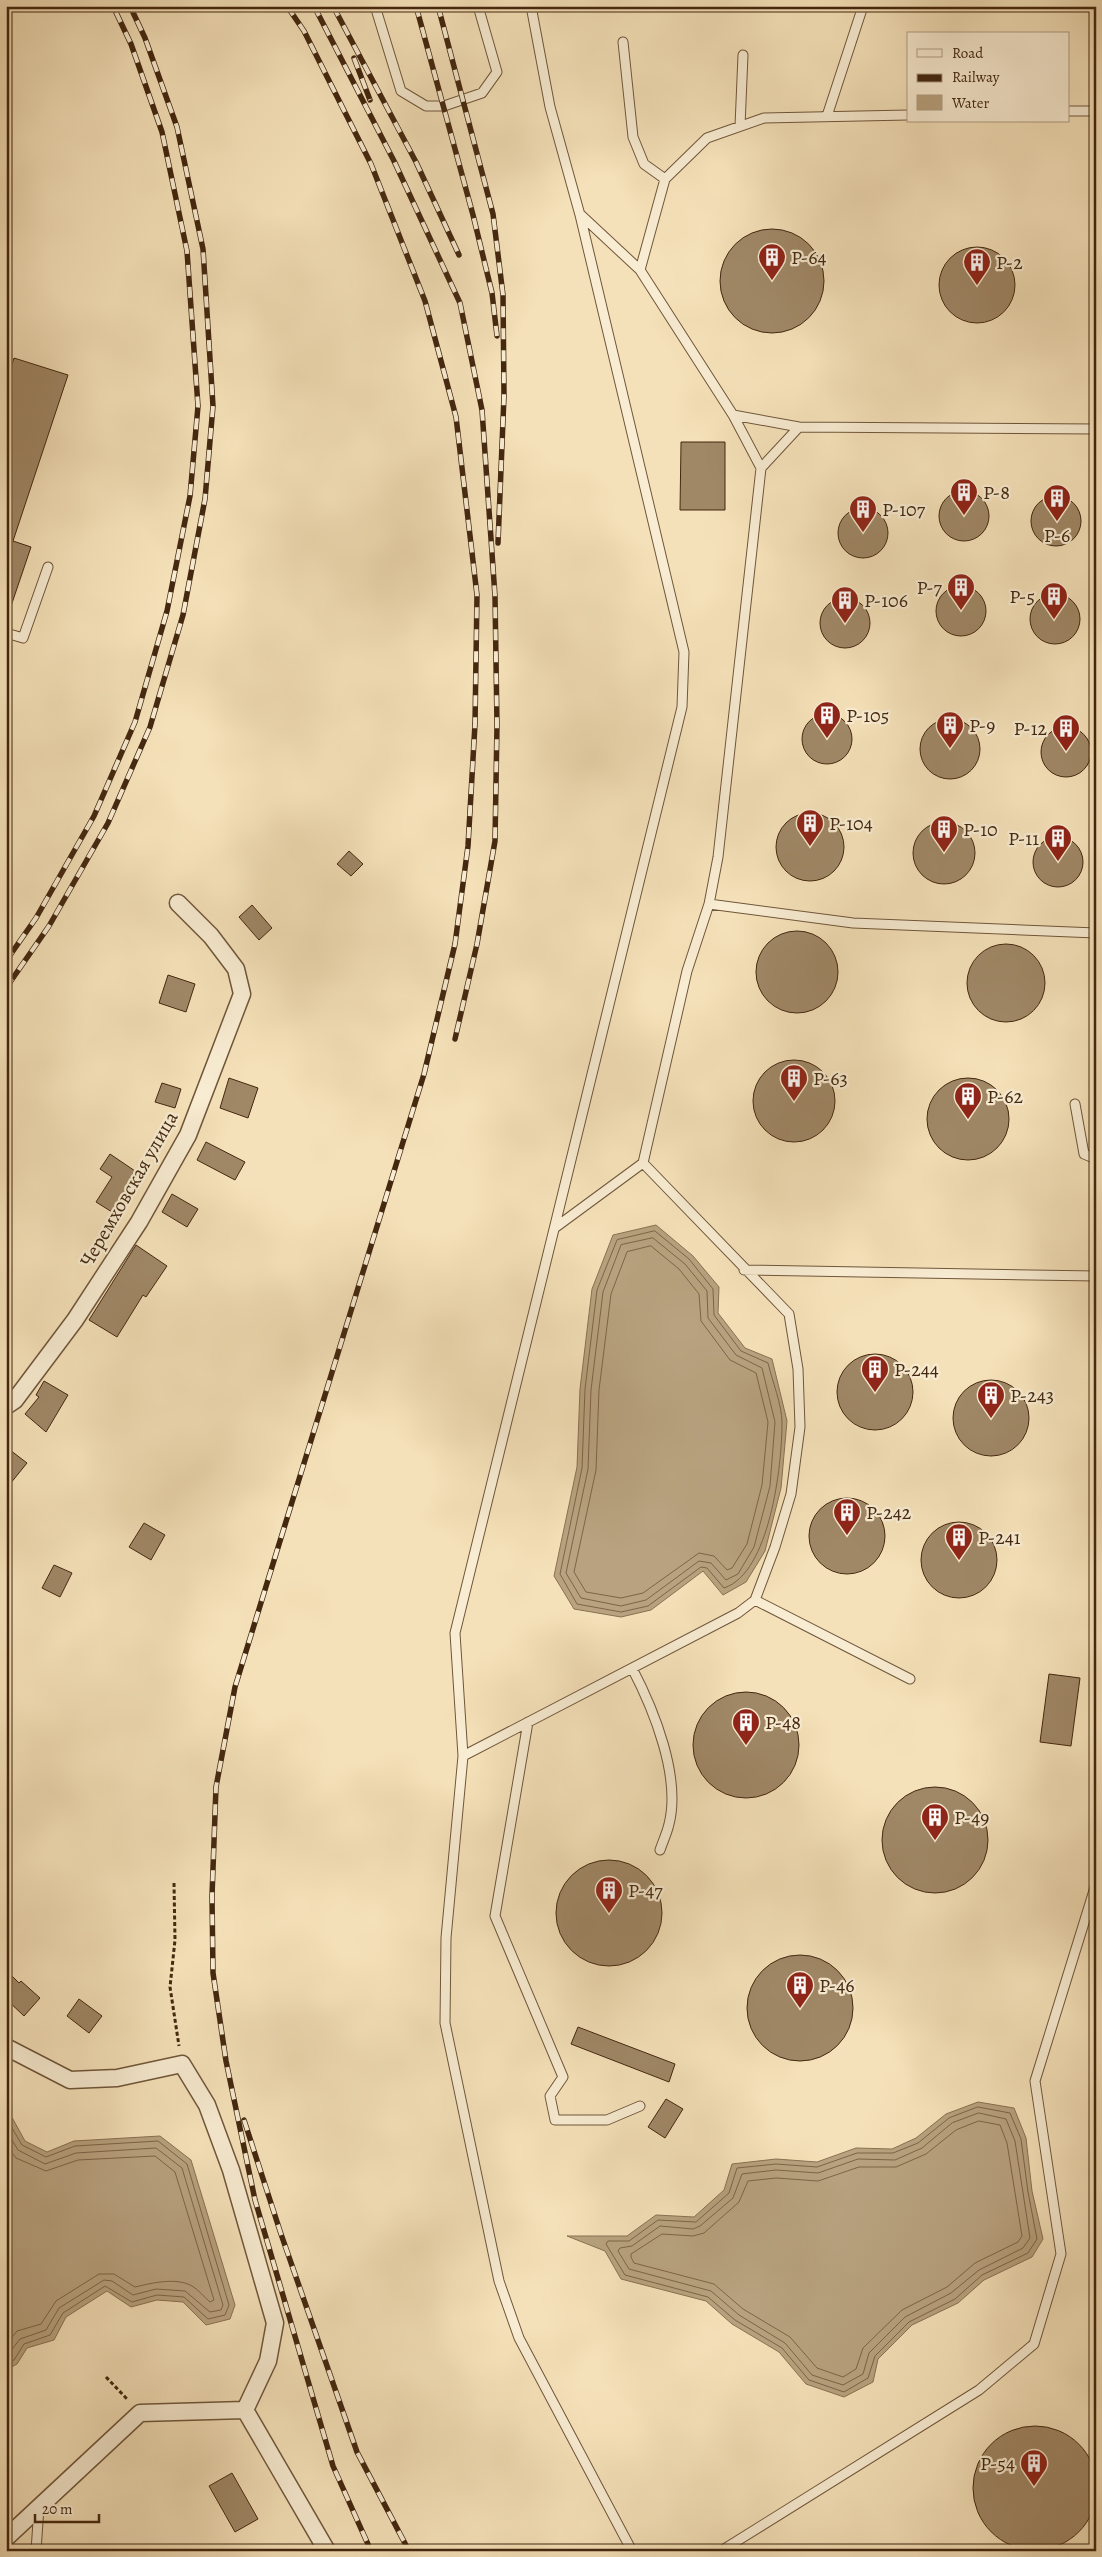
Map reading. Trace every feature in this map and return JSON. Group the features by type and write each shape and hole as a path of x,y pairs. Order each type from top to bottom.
{"street":[{"name":"Черемховская улица","path":"6,1406 14,1400 75,1320 139,1222 188,1135 242,994 236,969 211,936 178,903"},
{"path":"6,2047 70,2080 116,2078 182,2064 207,2105 230,2170 275,2323 268,2361 246,2410"},
{"path":"6,2538 140,2413 246,2410"},
{"path":"246,2410 327,2551"}],"lane":[{"path":"374,6 401,91 426,106 444,106 482,93 497,72 478,6"},
{"path":"531,6 550,107 580,215 684,652 682,707 556,1228 455,1633 463,1756 446,1938 445,2023 499,2281 519,2338 632,2551"},
{"path":"827,116 863,6"},
{"path":"623,42 633,137 644,164 665,179"},
{"path":"740,126 743,54"},
{"path":"1070,111 1096,111"},
{"path":"640,270 665,179 707,138 764,118 907,115"},
{"path":"556,1228 643,1163 687,971 709,904 718,857 761,468 733,415 640,270 580,215"},
{"path":"733,415 799,427 1096,429"},
{"path":"761,468 799,427"},
{"path":"6,633 23,638 48,568"},
{"path":"709,904 853,923 1096,933"},
{"path":"1076,1104 1084,1154 1096,1159"},
{"path":"463,1756 738,1613 755,1600 776,1548 791,1494 800,1427 798,1369 788,1314 643,1163"},
{"path":"744,1270 1096,1276"},
{"path":"755,1600 910,1679"},
{"path":"632,1668 651,1704 662,1738 671,1784 670,1823 660,1850"},
{"path":"528,1722 495,1916 563,2078 550,2096 555,2120 607,2120 640,2106"},
{"path":"721,2551 978,2390 1034,2344 1060,2254 1035,2081 1096,1884"},
{"path":"36,2551 39,2507"}],"path":[{"path":"174,1883 176,1940 170,1987 182,2064"},
{"path":"106,2377 140,2413"}],"water":[{"path":"656,1225 693,1256 719,1287 718,1313 745,1348 772,1359 787,1421 781,1488 765,1551 746,1582 723,1595 703,1571 651,1610 621,1617 574,1609 554,1576 577,1467 580,1389 592,1289 613,1235"},
{"path":"978,2102 1014,2108 1026,2138 1032,2191 1043,2239 1032,2257 984,2280 958,2303 912,2325 878,2359 873,2382 844,2397 806,2384 779,2352 732,2324 706,2301 621,2279 605,2251 567,2236 627,2236 656,2215 694,2217 724,2190 732,2164 776,2159 817,2162 856,2148 892,2149 916,2138 946,2114"},
{"path":"9,2112 25,2141 47,2152 74,2141 160,2136 191,2160 235,2305 230,2319 206,2325 183,2302 157,2300 131,2307 107,2291 66,2317 54,2340 27,2348 17,2364 6,2370 6,2113"}],"building":[{"name":"Р-64","path":"772,229 792,233 809,244 820,261 824,281 820,301 809,318 792,329 772,333 752,329 735,318 724,301 720,281 724,261 735,244 752,233"},
{"name":"Р-2","path":"985,247 998,253 1009,264 1015,277 1013,300 998,317 985,323 969,323 956,317 941,300 939,277 945,264 962,249"},
{"path":"14,358 68,375 13,541 31,547 9,612 6,611 6,383"},
{"path":"681,442 725,442 725,510 680,510"},
{"name":"Р-8","path":"964,491 978,495 985,502 989,516 985,530 978,537 964,541 950,537 943,530 939,516 943,502 950,495"},
{"name":"Р-6","path":"1056,496 1070,500 1077,507 1081,521 1077,535 1070,542 1056,546 1042,542 1035,535 1031,521 1035,507 1042,500"},
{"name":"Р-107","path":"863,508 877,512 884,519 888,533 884,547 877,554 863,558 849,554 842,547 838,533 842,519 849,512"},
{"name":"Р-7","path":"961,586 975,590 982,597 986,611 982,625 975,632 961,636 947,632 940,625 936,611 940,597 947,590"},
{"name":"Р-5","path":"1055,594 1069,598 1076,605 1080,619 1076,633 1069,640 1055,644 1041,640 1034,633 1030,619 1034,605 1041,598"},
{"name":"Р-106","path":"845,598 859,602 866,609 870,623 866,637 859,644 845,648 831,644 824,637 820,623 824,609 831,602"},
{"name":"Р-105","path":"827,714 841,718 848,725 852,739 848,753 841,760 827,764 813,760 806,753 802,739 806,725 813,718"},
{"name":"Р-9","path":"944,719 956,719 972,727 978,737 980,749 978,761 972,771 956,779 944,779 928,771 920,755 920,743 928,727"},
{"name":"Р-12","path":"1066,727 1080,731 1087,738 1091,752 1087,766 1080,773 1066,777 1052,773 1045,766 1041,752 1045,738 1052,731"},
{"name":"Р-104","path":"810,813 823,816 834,823 841,834 844,847 841,860 834,871 823,878 810,881 797,878 786,871 779,860 776,847 779,834 786,823 797,816"},
{"name":"Р-10","path":"944,822 956,825 966,831 972,841 975,853 972,865 966,875 956,881 944,884 932,881 922,875 916,865 913,853 916,841 922,831 932,825"},
{"name":"Р-11","path":"1058,837 1072,841 1079,848 1083,862 1079,876 1072,883 1058,887 1044,883 1037,876 1033,862 1037,848 1044,841"},
{"path":"349,851 363,864 351,876 337,864"},
{"path":"252,905 272,928 259,940 239,917"},
{"path":"797,931 813,934 826,943 835,956 838,972 835,988 826,1001 813,1010 797,1013 781,1010 768,1001 759,988 756,972 759,956 768,943 781,934"},
{"path":"1006,944 1021,947 1034,955 1042,968 1045,983 1042,998 1034,1011 1021,1019 1006,1022 991,1019 978,1011 970,998 967,983 970,968 978,955 991,947"},
{"path":"168,975 195,984 186,1012 159,1003"},
{"name":"Р-63","path":"794,1060 810,1063 823,1072 832,1085 835,1101 832,1117 823,1130 810,1139 794,1142 778,1139 765,1130 756,1117 753,1101 756,1085 765,1072 778,1063"},
{"path":"229,1078 258,1088 248,1118 220,1108"},
{"name":"Р-62","path":"968,1078 984,1081 997,1090 1006,1103 1009,1119 1006,1135 997,1148 984,1157 968,1160 952,1157 939,1148 930,1135 927,1119 930,1103 939,1090 952,1081"},
{"path":"162,1083 181,1089 175,1108 155,1102"},
{"path":"206,1142 245,1162 235,1180 197,1160"},
{"path":"110,1154 138,1173 112,1212 96,1202 112,1177 100,1169"},
{"path":"172,1194 198,1209 187,1227 162,1212"},
{"path":"136,1245 167,1266 146,1297 143,1295 117,1337 89,1320"},
{"name":"Р-244","path":"875,1354 889,1357 902,1365 910,1378 913,1392 910,1406 902,1419 889,1427 875,1430 861,1427 848,1419 840,1406 837,1392 840,1378 848,1365 861,1357"},
{"name":"Р-243","path":"991,1380 1005,1383 1018,1391 1026,1404 1029,1418 1026,1432 1018,1445 1005,1453 991,1456 977,1453 964,1445 956,1432 953,1418 956,1404 964,1391 977,1383"},
{"path":"44,1381 68,1395 46,1432 25,1414 39,1397 36,1395"},
{"path":"6,1447 27,1463 6,1489"},
{"name":"Р-242","path":"847,1498 861,1501 874,1509 882,1522 885,1536 882,1550 874,1563 861,1571 847,1574 833,1571 820,1563 812,1550 809,1536 812,1522 820,1509 833,1501"},
{"name":"Р-241","path":"959,1522 973,1525 986,1533 994,1546 997,1560 994,1574 986,1587 973,1595 959,1598 945,1595 932,1587 924,1574 921,1560 924,1546 932,1533 945,1525"},
{"path":"144,1523 165,1535 151,1560 129,1547"},
{"path":"54,1565 72,1573 60,1597 42,1588"},
{"path":"1049,1674 1080,1678 1071,1746 1040,1742"},
{"name":"Р-48","path":"746,1692 766,1696 783,1708 795,1725 799,1745 795,1765 783,1782 766,1794 746,1798 726,1794 709,1782 697,1765 693,1745 697,1725 709,1708 726,1696"},
{"name":"Р-49","path":"935,1787 955,1791 972,1803 984,1820 988,1840 984,1860 972,1877 955,1889 935,1893 915,1889 898,1877 886,1860 882,1840 886,1820 898,1803 915,1791"},
{"name":"Р-47","path":"609,1860 629,1864 646,1876 658,1893 662,1913 658,1933 646,1950 629,1962 609,1966 589,1962 572,1950 560,1933 556,1913 560,1893 572,1876 589,1864"},
{"name":"Р-46","path":"800,1955 820,1959 837,1971 849,1988 853,2008 849,2028 837,2045 820,2057 800,2061 780,2057 763,2045 751,2028 747,2008 751,1988 763,1971 780,1959"},
{"path":"6,1970 19,1983 21,1981 40,1998 24,2016 6,1999"},
{"path":"79,1999 102,2016 89,2033 67,2016"},
{"path":"578,2027 675,2064 669,2082 571,2044"},
{"path":"666,2099 683,2109 665,2138 648,2127"},
{"name":"Р-54","path":"1035,2426 1059,2431 1079,2444 1092,2464 1097,2488 1092,2512 1079,2532 1059,2545 1035,2550 1011,2545 991,2532 978,2512 973,2488 978,2464 991,2444 1011,2431"},
{"path":"232,2473 258,2519 235,2532 209,2486"}],"railway":[{"path":"6,961 36,918 94,816 135,722 167,611 190,496 198,406 187,251 162,132 131,44 113,6"},
{"path":"6,988 49,926 108,823 150,727 183,615 205,499 213,406 203,249 177,127 145,38 130,6"},
{"path":"287,6 304,31 371,164 425,301 456,417 477,595 475,724 468,846 455,944 424,1074 235,1687 216,1787 212,1896 213,1973 226,2061 255,2200 333,2466 371,2551"},
{"path":"314,6 394,161 460,303 482,410 495,596 497,725 495,841 477,944 455,1039"},
{"path":"333,6 416,162 459,255"},
{"path":"416,6 473,215 492,293 497,336"},
{"path":"438,6 493,214 503,295 504,396 498,543"},
{"path":"354,58 370,100"},
{"path":"244,2120 281,2234 357,2452 409,2551"}],"place":[{"name":"Р-64","path":"772,281"},
{"name":"Р-2","path":"977,286"},
{"name":"Р-8","path":"964,516"},
{"name":"Р-6","path":"1057,522"},
{"name":"Р-107","path":"863,533"},
{"name":"Р-7","path":"961,611"},
{"name":"Р-5","path":"1054,620"},
{"name":"Р-106","path":"845,624"},
{"name":"Р-105","path":"827,739"},
{"name":"Р-9","path":"950,749"},
{"name":"Р-12","path":"1066,752"},
{"name":"Р-104","path":"810,847"},
{"name":"Р-10","path":"944,853"},
{"name":"Р-11","path":"1058,862"},
{"name":"Р-63","path":"794,1102"},
{"name":"Р-62","path":"968,1120"},
{"name":"Р-244","path":"875,1393"},
{"name":"Р-243","path":"991,1419"},
{"name":"Р-242","path":"847,1536"},
{"name":"Р-241","path":"959,1561"},
{"name":"Р-48","path":"746,1746"},
{"name":"Р-49","path":"935,1841"},
{"name":"Р-47","path":"609,1914"},
{"name":"Р-46","path":"800,2009"},
{"name":"Р-54","path":"1034,2487"}]}
